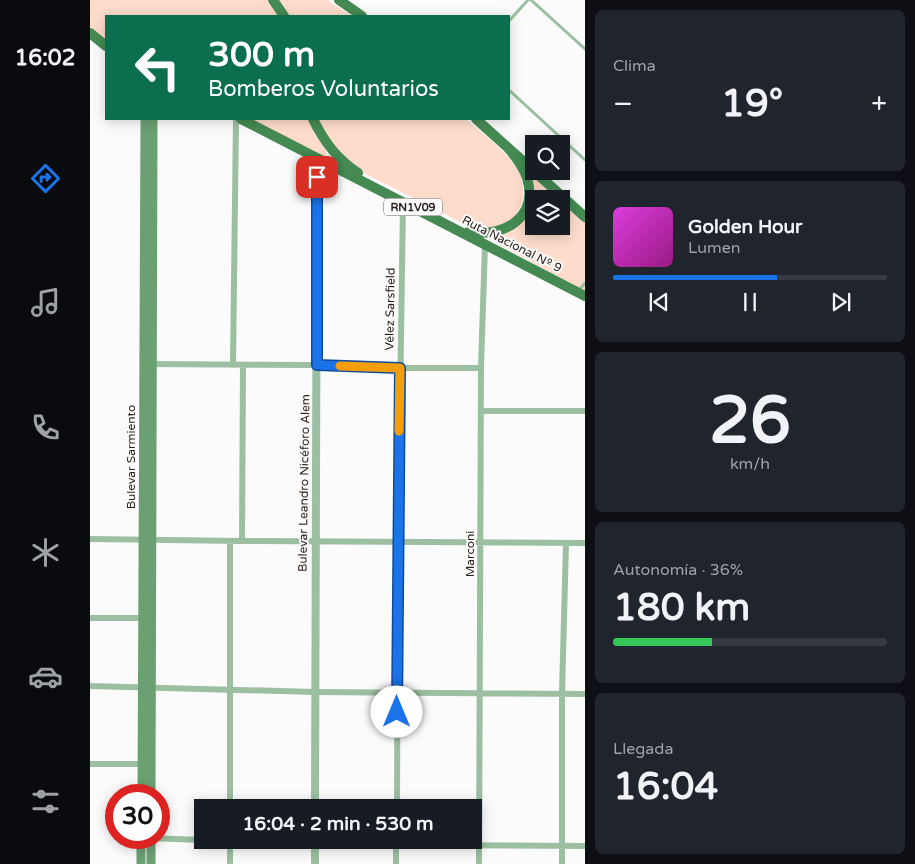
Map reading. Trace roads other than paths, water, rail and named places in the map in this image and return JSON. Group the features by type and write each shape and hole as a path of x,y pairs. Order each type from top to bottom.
{"main road":[{"path":"273,0 283,15"},
{"path":"339,0 361,15"},
{"path":"349,0 365,15"},
{"path":"90,33 105,45"},
{"name":"Bulevar Sarmiento","path":"144,120 149,234"},
{"name":"Bulevar Sarmiento","path":"142,784 147,688 149,234 153,120"},
{"name":"Ruta Nacional Nº 9","path":"243,120 581,294"},
{"path":"314,120 336,156 387,194"},
{"name":"RN1V09","path":"477,120 525,163"},
{"name":"RN1V09","path":"457,230 486,234 500,232 511,226 523,214 528,199 528,184 522,166 508,148"},
{"name":"RN1V09","path":"544,180 585,217"},
{"name":"Bulevar Sarmiento","path":"148,539 144,618 151,784"},
{"path":"141,864 142,849"},
{"path":"151,849 151,864"}],"street":[{"path":"233,365 236,120"},
{"name":"Bulevar Leandro Nicéforo Alem","path":"315,799 317,158"},
{"name":"Vélez Sarsfield","path":"397,799 398,542 403,202"},
{"name":"Marconi","path":"480,799 481,368 485,244"},
{"path":"149,364 481,368"},
{"path":"242,541 243,366"},
{"path":"481,411 585,411"},
{"path":"90,539 585,543"},
{"path":"230,541 230,799"},
{"path":"562,864 562,694 566,543"},
{"path":"90,618 144,618"},
{"path":"90,686 315,692 585,694"},
{"path":"90,764 142,764"},
{"path":"170,839 194,840"},
{"path":"482,845 585,846"},
{"path":"230,849 230,864"},
{"path":"315,849 315,864"},
{"path":"396,849 396,864"},
{"name":"Marconi","path":"479,864 480,849"}],"lane":[{"path":"510,19 530,0 585,49"},
{"path":"510,91 585,160"},
{"path":"581,294 585,283"}]}
